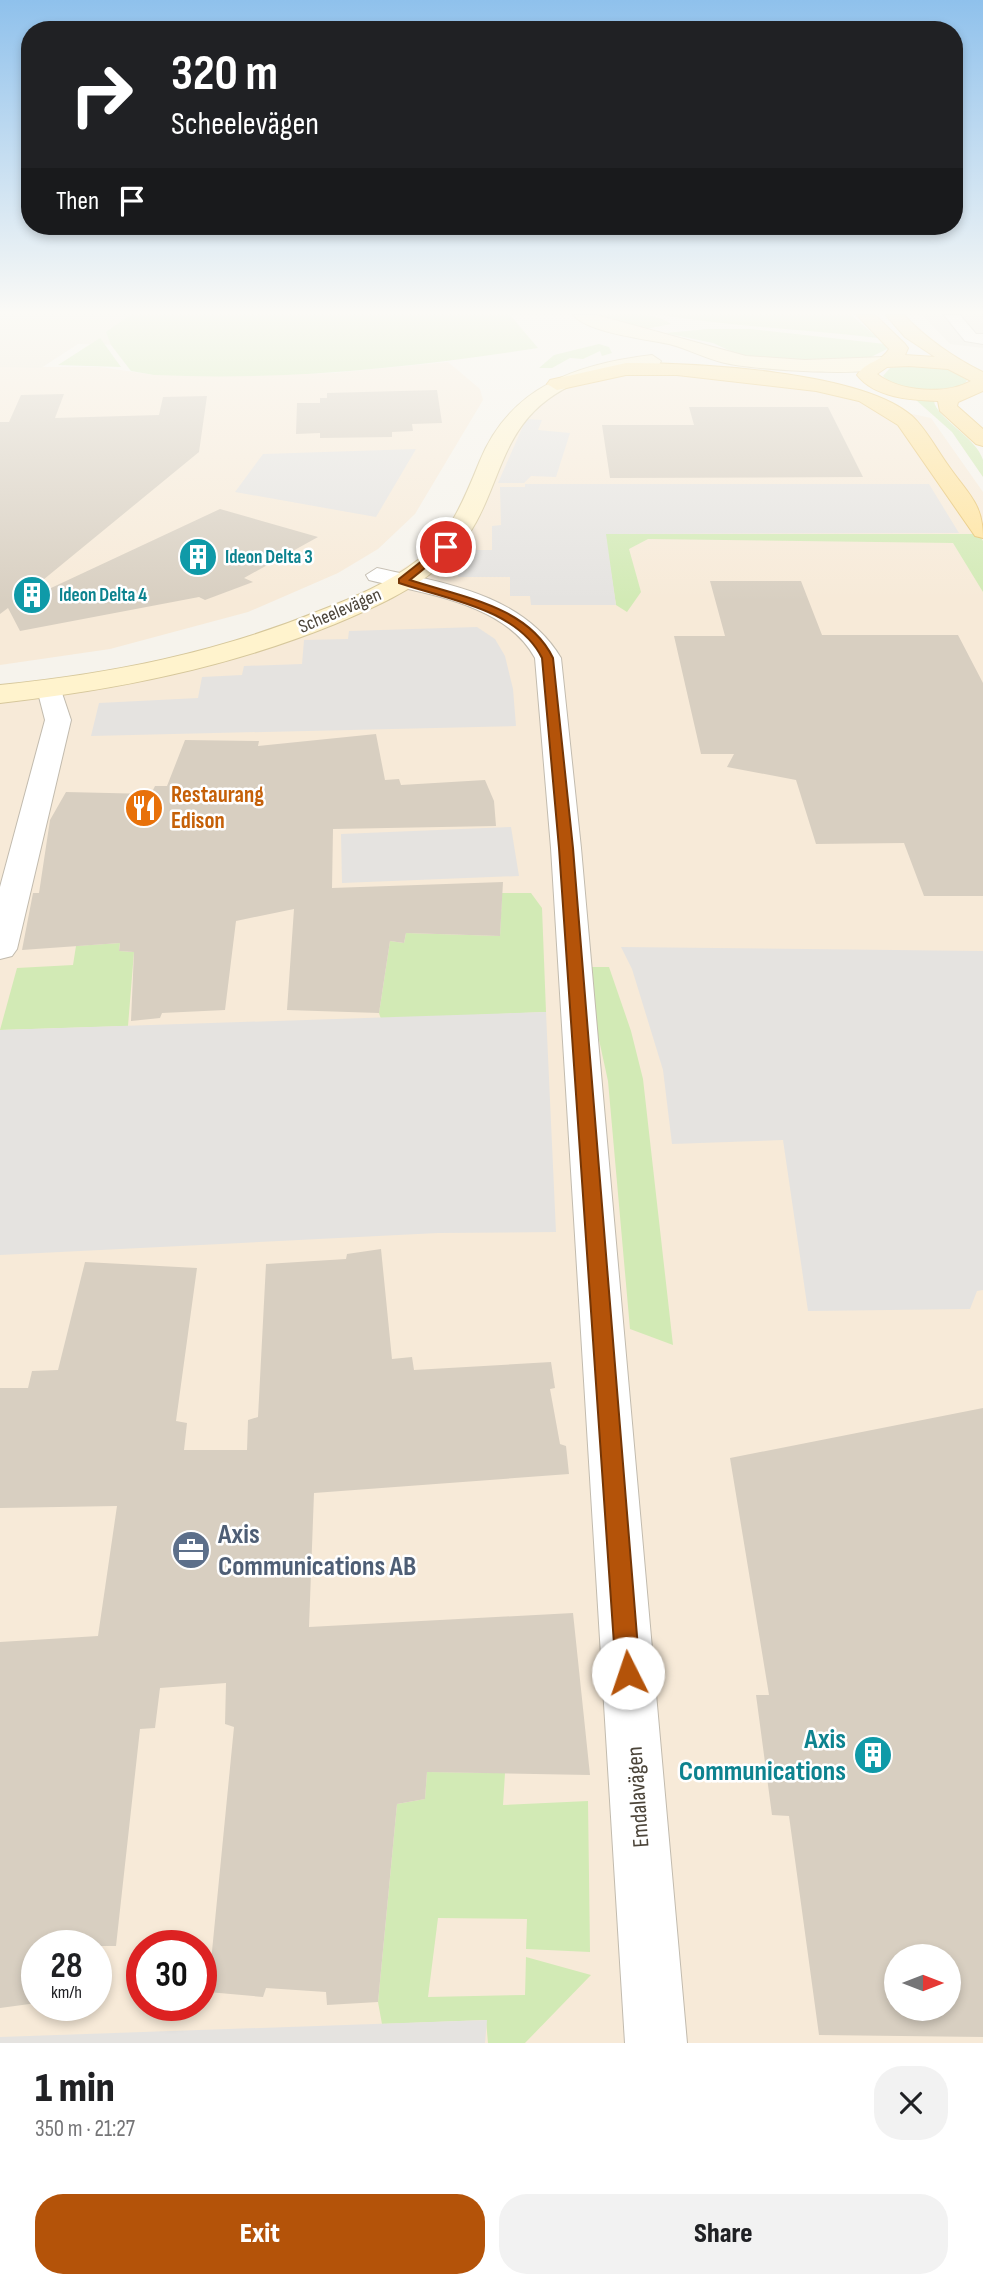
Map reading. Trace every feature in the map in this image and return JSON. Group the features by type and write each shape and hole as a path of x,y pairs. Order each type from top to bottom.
{"main road":[{"path":"888,410 905,421 983,531"},
{"path":"917,410 939,427"},
{"path":"951,410 983,440"}],"street":[{"name":"Scheelevägen","path":"390,578 408,555 442,525 491,425 505,410"},
{"name":"Scheelevägen","path":"0,694 131,678 239,649 312,624 390,578 432,561 459,533 471,513 507,426 520,410"},
{"name":"Emdalavägen","path":"390,578 504,615 540,641 548,658 566,848 656,2043"},
{"path":"0,949 58,720 50,689"}],"shaded area":[{"path":"0,410 477,410 415,514 378,549 338,573 248,612 110,649 0,665"},
{"path":"526,410 895,410 931,418 983,492 983,2043 0,2043 0,694 131,678 355,606 388,578 459,533 494,452"},
{"path":"526,419 542,420 538,430 570,433 556,477 531,476 524,483 498,483"},
{"path":"416,449 376,517 235,492 263,454"},
{"path":"525,484 929,484 959,533 606,534 616,605 531,605 530,596 510,596 510,577 458,577 459,558 469,557 470,550 492,550 492,526 501,525 500,487 525,487"},
{"path":"477,627 495,639 505,656 513,689 516,726 91,736 99,703 198,698 202,677 242,675 244,666 302,664 304,640 348,639 349,631"},
{"path":"511,827 519,876 342,883 341,834"},
{"path":"621,947 983,951 983,1290 977,1291 970,1309 808,1311 783,1140 672,1144 663,1070 632,969"},
{"path":"546,1012 556,1232 438,1233 0,1255 0,1030"},
{"path":"487,2020 485,2043 0,2043 0,2037"}],"green space":[{"path":"928,410 938,410 973,444 983,460 983,477 952,432"},
{"path":"605,534 979,534 983,541 983,592 953,543 648,539 629,549 641,592 627,612 616,605"},
{"path":"502,893 531,893 542,908 546,1012 381,1019 379,1013 390,941 404,943 406,933 500,936"},
{"path":"120,943 119,951 134,952 128,1026 0,1030 17,968 73,965 76,946"},
{"path":"590,967 609,967 631,1031 643,1079 673,1345 630,1329 608,1081 598,1035"},
{"path":"427,1772 505,1773 503,1805 588,1801 590,1952 526,1949 527,1919 438,1918 428,1997 525,1995 526,1957 591,1975 525,2043 488,2043 486,2020 382,2024 378,2002 397,1804 425,1799"}],"building":[{"path":"14,410 58,410 55,418 159,415 160,410 205,410 199,452 32,589 36,595 220,509 318,537 244,578 253,582 205,600 199,597 20,631 8,608 0,614 0,422 9,422"},
{"path":"297,410 440,410 442,423 412,424 413,431 392,432 392,437 320,438 320,433 296,434"},
{"path":"690,410 830,410 863,477 610,478 602,425 694,425"},
{"path":"710,581 801,581 822,635 958,635 983,683 983,896 924,896 904,843 816,844 796,780 727,767 734,754 701,754 674,636 725,636"},
{"path":"376,734 385,780 399,779 401,785 485,780 494,801 496,826 333,829 332,888 503,882 500,936 406,933 404,943 390,941 379,1013 287,1010 294,909 236,921 225,1010 162,1013 160,1018 131,1021 134,952 119,951 120,943 22,950 33,893 39,893 50,820 66,792 151,794 155,786 167,786 185,740 259,741 258,746"},
{"path":"381,1249 392,1359 412,1357 414,1370 551,1362 555,1388 550,1389 560,1444 566,1446 569,1474 314,1493 309,1627 573,1613 590,1775 427,1772 425,1799 397,1804 378,2002 327,2005 326,1992 266,1988 263,1997 217,1993 217,1930 214,1930 234,1727 225,1724 226,1683 160,1688 155,1728 140,1729 116,1946 112,1946 112,1930 21,1930 21,2005 0,2008 0,1642 98,1636 117,1506 0,1508 0,1388 28,1388 32,1371 58,1370 85,1262 197,1268 176,1421 187,1423 184,1450 247,1450 248,1420 258,1417 266,1264 346,1259 347,1254"},
{"name":"Axis Communications","path":"983,1408 983,2037 819,2035 789,1816 772,1815 756,1695 769,1695 730,1458"}],"place":[{"name":"Ideon Delta 3","path":"198,557"},
{"name":"Ideon Delta 4","path":"32,595"},
{"name":"Restaurang Edison","path":"144,808"},
{"name":"Axis Communications AB","path":"191,1550"},
{"name":"Axis Communications","path":"873,1755"}],"route":[{"path":"446,547 432,561 402,581 467,600 504,615 523,626 540,641 548,658 566,848 628,1673"}]}
